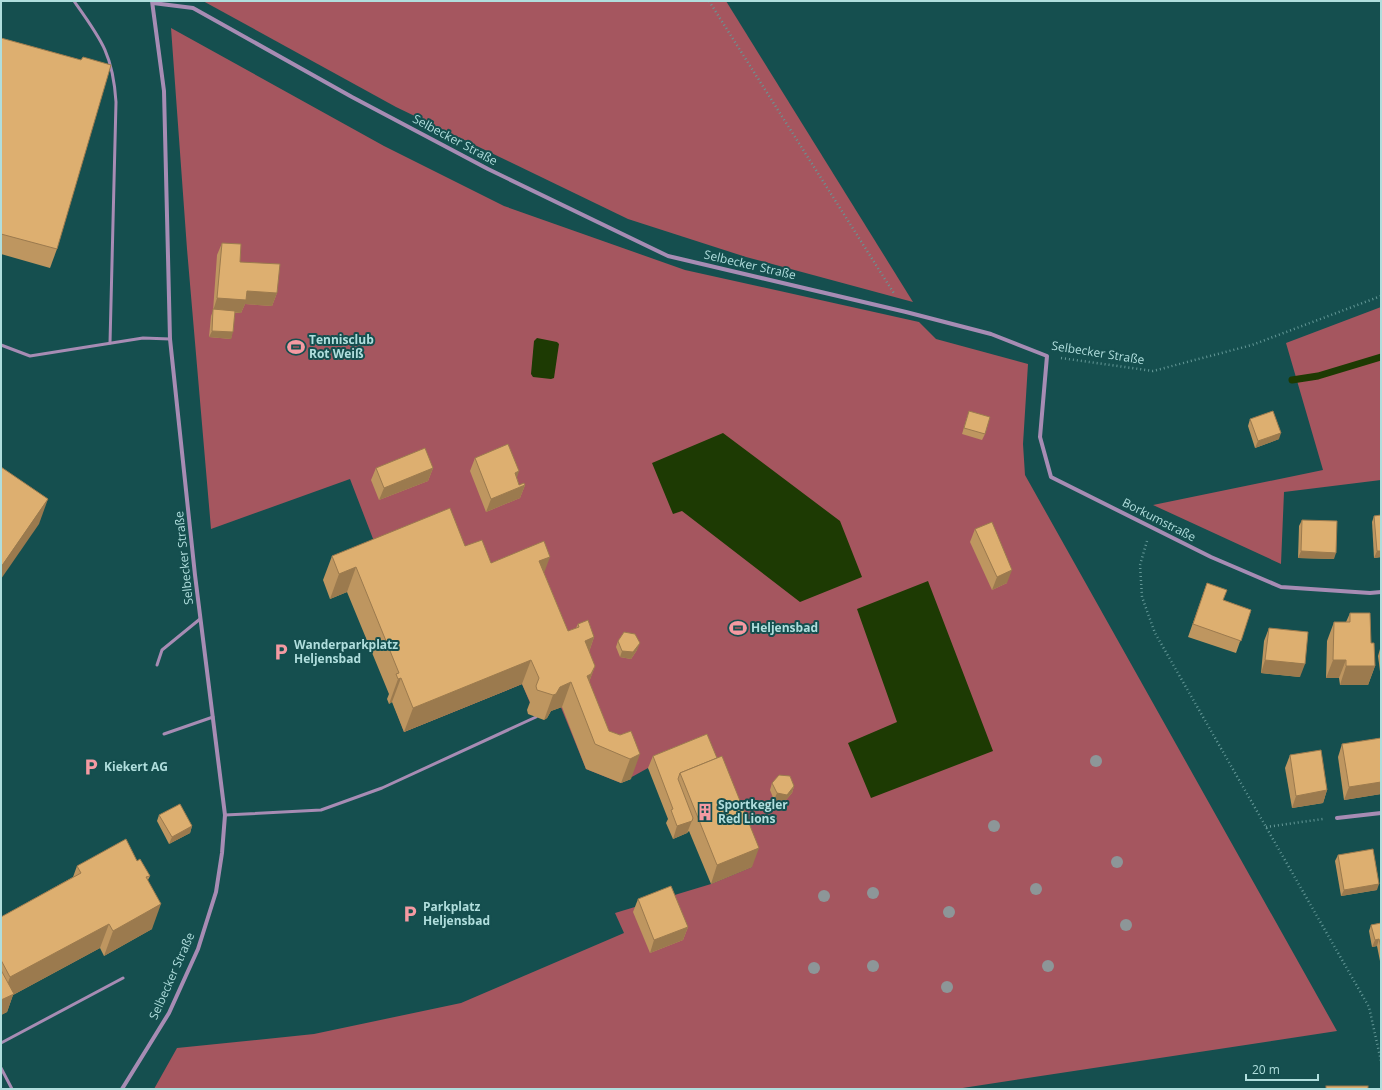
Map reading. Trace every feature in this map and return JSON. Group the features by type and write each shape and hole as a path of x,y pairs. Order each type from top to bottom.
{"street":[{"name":"Selbecker Straße","path":"122,1089 168,1013 198,949 216,892 222,854 225,814 200,619 170,339 164,91 152,2 193,8 352,97 488,169 668,256 906,312 991,334 1047,356"},
{"name":"Borkumstraße","path":"1047,356 1040,437 1051,477 1211,558 1281,586 1370,593 1381,592"},
{"path":"1337,818 1381,813"}],"lane":[{"path":"74,1 99,37 111,63 114,77 116,102 110,343"},
{"path":"1,345 30,356 143,338 170,339"},
{"path":"157,665 162,650 200,619"},
{"path":"164,734 212,717"},
{"path":"225,814 321,810 382,788 536,717"},
{"path":"1,1043 123,978"},
{"path":"1,1068 12,1089"}],"path":[{"path":"709,1 906,312"},
{"name":"Selbecker Straße","path":"1047,356 1153,371 1252,345 1381,296"},
{"path":"1152,528 1140,565 1142,597 1155,633 1369,1007 1381,1061"},
{"path":"1266,827 1337,818"}],"shaded area":[{"path":"203,1 726,1 913,302 746,257 628,219 396,107"},
{"name":"Heljensbad","path":"171,28 384,146 504,206 685,270 919,322 936,339 1028,364 1023,444 1025,475 1337,1031 956,1089 154,1089 177,1048 314,1034 461,1003 624,933 615,913 711,884 752,867 648,768 621,783 586,769 560,705 536,717 522,684 404,732 343,572 380,557 350,479 211,529 187,249"},
{"path":"1381,307 1381,480 1284,492 1281,564 1153,505 1323,470 1286,343"},
{"path":"537,338 557,342 559,344 554,378 533,377 531,374 534,341"},
{"path":"723,433 840,521 862,577 800,602 682,511 673,514 652,463"},
{"path":"928,581 993,751 871,798 848,743 897,722 857,609"}],"building":[{"path":"1,38 81,60 83,57 111,65 57,249 1,234"},
{"path":"222,243 241,244 240,262 280,264 277,293 247,291 246,300 217,298"},
{"path":"213,309 235,311 233,332 212,331"},
{"path":"969,411 990,417 985,434 964,428"},
{"path":"1273,411 1281,433 1258,441 1250,419"},
{"path":"508,444 519,471 515,473 519,485 524,483 525,485 491,499 475,458"},
{"path":"425,448 433,468 384,488 376,468"},
{"path":"1,467 48,499 1,567"},
{"path":"450,508 465,546 482,540 491,563 544,541 550,557 539,561 568,631 579,627 578,624 588,620 594,637 585,641 595,666 591,674 587,676 609,731 620,735 631,731 640,754 630,759 595,744 571,682 560,687 556,694 553,695 537,690 536,686 539,678 531,660 413,708 401,678 398,679 396,674 399,673 356,567 339,574 332,556"},
{"path":"1381,515 1381,551 1377,551 1374,516"},
{"path":"1302,520 1337,521 1336,553 1301,551"},
{"path":"992,522 1012,570 997,577 975,529"},
{"path":"1207,583 1227,590 1223,600 1251,610 1241,641 1193,624"},
{"path":"1350,613 1370,613 1371,643 1374,643 1375,666 1346,666 1346,660 1333,660 1334,622 1350,622"},
{"path":"1269,628 1308,632 1305,664 1265,660"},
{"path":"624,632 635,634 640,643 633,652 622,651 618,641"},
{"path":"707,734 717,758 680,773 678,779 693,818 692,821 677,826 671,810 673,809 653,756"},
{"path":"1381,738 1381,782 1349,787 1342,744"},
{"path":"1321,750 1327,790 1296,796 1290,755"},
{"path":"722,756 759,848 717,865 680,773"},
{"path":"779,775 790,776 794,786 787,795 777,793 772,783"},
{"path":"180,804 192,826 172,837 159,815"},
{"path":"126,839 137,861 140,859 150,876 146,877 161,904 113,931 109,924 10,977 1,960 1,917 81,873 77,866"},
{"path":"1373,849 1379,884 1344,890 1338,855"},
{"path":"671,886 688,927 654,940 638,899"},
{"path":"1381,923 1381,948 1379,939 1375,940 1371,925"},
{"path":"1,970 14,994 1,1000"},
{"path":"1326,1086 1368,1086 1368,1089 1326,1089"}],"waterway":[{"path":"1292,380 1318,376 1381,357"}],"place":[{"name":"Tennisclub Rot Weiß","path":"296,347"},
{"name":"Heljensbad","path":"738,628"},
{"name":"Wanderparkplatz Heljensbad","path":"281,652"},
{"name":"Kiekert AG","path":"91,767"},
{"name":"Sportkegler Red Lions","path":"705,812"},
{"name":"Parkplatz Heljensbad","path":"410,914"}]}
